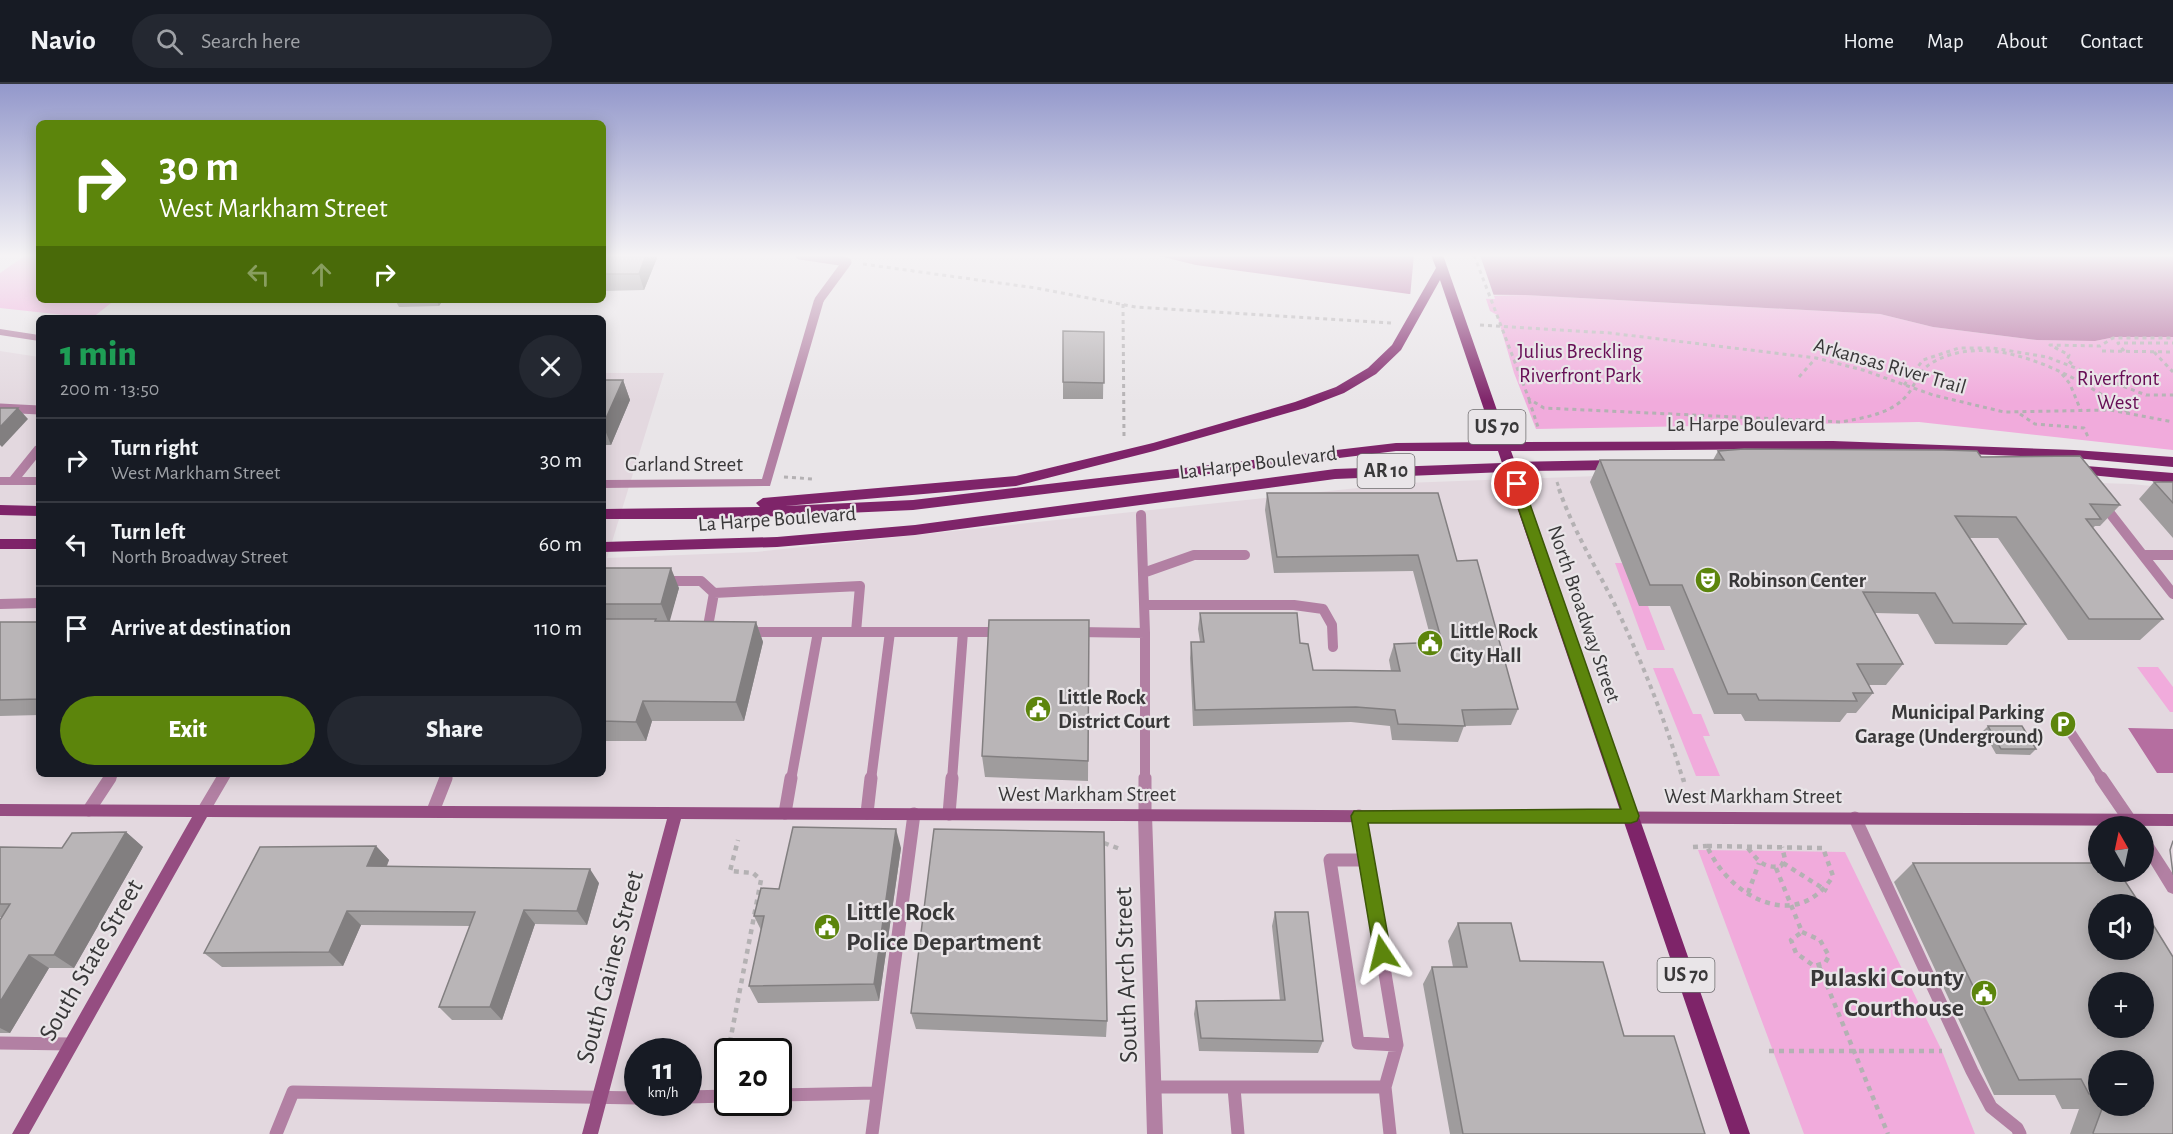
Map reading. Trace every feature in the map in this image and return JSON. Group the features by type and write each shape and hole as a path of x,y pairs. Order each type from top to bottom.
{"main road":[{"path":"657,514 1016,481 1194,436 1300,405 1340,390 1372,370 1397,347 1418,304"},
{"name":"North Broadway Street","path":"1454,304 1631,816"},
{"name":"La Harpe Boulevard","path":"606,514 805,511 913,505 1396,447 1833,445 2074,454 2173,462"},
{"name":"La Harpe Boulevard","path":"606,547 777,542 915,530 1335,474 1415,469 1625,465"},
{"path":"2058,469 2173,478"},
{"path":"0,510 36,511"},
{"path":"0,544 36,544"},
{"name":"US 70","path":"1631,816 1740,1134"}],"street":[{"path":"767,479 818,304"},
{"path":"0,332 36,338"},
{"path":"13,481 36,453"},
{"name":"Garland Street","path":"606,484 767,479"},
{"path":"0,481 36,481"},
{"path":"204,811 223,777"},
{"name":"West Markham Street","path":"0,810 1631,816 2088,822"},
{"name":"South State Street","path":"20,1134 204,811"},
{"name":"South Gaines Street","path":"590,1134 676,812"},
{"name":"South Arch Street","path":"1144,815 1155,1134"},
{"name":"West Markham Street","path":"2154,821 2173,820"},
{"path":"2154,857 2173,887"}],"lane":[{"path":"0,408 36,410"},
{"path":"2094,494 2173,594"},
{"path":"1141,515 1145,605 1144,815"},
{"path":"1143,573 1161,571 1185,557 1196,554 1245,555"},
{"path":"2143,555 2173,555"},
{"path":"647,581 701,581 714,593 860,586 856,632"},
{"path":"706,632 714,593"},
{"path":"0,604 36,603"},
{"path":"1145,605 1294,605 1323,609 1332,625 1333,647"},
{"path":"740,632 1008,632"},
{"path":"785,813 818,632"},
{"path":"867,813 890,632"},
{"path":"949,814 963,632"},
{"path":"1064,632 1145,633"},
{"path":"2067,727 2127,816"},
{"path":"89,810 111,777"},
{"path":"433,811 447,777"},
{"path":"872,1134 914,814"},
{"path":"1359,816 1397,1045 1385,1087 1390,1134"},
{"path":"1855,818 1972,1071 1991,1107 2017,1128 2020,1134"},
{"path":"1367,860 1330,860 1358,1043 1397,1045"},
{"path":"0,1043 71,1044"},
{"path":"1153,1087 1385,1087"},
{"path":"1234,1088 1238,1134"},
{"path":"276,1134 293,1092 624,1097"},
{"path":"792,1095 876,1093"}],"path":[{"path":"1124,444 1123,304 1192,311 1393,323"},
{"path":"1493,304 1529,399 1544,408 1842,422 1880,414 1906,397 1928,365 1957,353 2002,353 2047,365 2111,399 2130,413"},
{"name":"Arkansas River Trail","path":"1476,326 1524,326 1610,333 1816,358 1863,370 1974,406 2019,413 2110,410 2173,422"},
{"path":"2074,367 2067,360 2069,355 2050,345 2100,346 2113,338 2173,338"},
{"path":"2124,351 2118,343 2173,343"},
{"path":"1904,385 1923,360 1959,348 1993,348 2018,351 2074,367 2146,395 2173,395"},
{"path":"2102,351 2173,352"},
{"path":"2153,351 2173,372"},
{"path":"1798,377 1816,358"},
{"path":"2059,372 2070,384 2080,411"},
{"path":"2019,413 2035,424 2080,428"},
{"path":"1114,439 1131,434"},
{"path":"767,479 815,479"},
{"path":"1566,509 1615,606 1664,716 1684,782"},
{"path":"731,1038 756,920 761,880 753,873 730,871 738,840"},
{"path":"1104,843 1120,849"},
{"path":"1693,847 1707,846 1823,848 1833,876 1827,891 1808,904 1792,907 1772,903 1748,893 1727,879 1715,863 1707,846"},
{"path":"1748,847 1759,863 1776,868 1784,863"},
{"path":"1782,847 1784,863 1827,891"},
{"path":"1748,893 1759,863"},
{"path":"1776,868 1802,932"},
{"path":"1802,932 1814,935 1828,950 1828,960 1819,966 1801,961 1792,950 1791,940 1802,932"},
{"path":"1819,966 1888,1134"},
{"path":"1769,1051 1942,1051"}],"shaded area":[{"path":"1693,304 2173,304 2173,337 2115,337 2095,341 2037,340 1933,327 1880,314"},
{"path":"0,351 36,357 36,777 606,777 606,373 664,373 607,558 756,552 1405,483 1732,471 2131,484 2173,488 2173,1134 0,1134"},
{"path":"2128,728 2173,729 2173,773 2157,773"}],"green space":[{"path":"0,304 110,304 96,315 64,315 0,308"},
{"name":"Julius Breckling Riverfront Park","path":"1488,304 1693,304 1880,314 1933,327 2037,340 2095,341 2115,337 2173,337 2173,450 1919,422 1536,429 1514,373 1497,315 1490,311"},
{"path":"1615,563 1622,563 1648,606 1665,650 1647,650"},
{"path":"2137,667 2158,667 2173,687 2173,712 2170,712"},
{"path":"1653,668 1673,668 1693,714 1701,714 1710,736 1703,736 1720,776 1696,776"},
{"path":"1698,850 1845,852 1942,1051 1975,1134 1804,1134"}],"building":[{"path":"1063,331 1104,332 1104,383 1063,382"},
{"path":"606,380 623,380 606,418"},
{"path":"0,408 18,408 0,427"},
{"path":"1744,449 1943,450 1977,451 1981,457 2080,456 2120,505 2090,504 2101,519 2086,519 2163,619 2089,619 2016,517 1955,516 2026,624 1953,623 1935,593 1863,592 1903,664 1857,664 1873,693 1853,693 1857,701 1759,700 1756,694 1728,694 1682,585 1650,585 1600,460 1724,460 1718,451"},
{"path":"2154,482 2173,482 2173,503"},
{"path":"1267,493 1438,493 1457,561 1477,560 1518,709 1462,710 1465,726 1398,724 1395,710 1356,707 1195,710 1191,642 1204,642 1200,613 1297,613 1300,643 1308,644 1313,670 1400,671 1394,644 1442,642 1418,555 1277,557"},
{"path":"606,568 671,568 661,604 606,604"},
{"path":"606,619 756,622 736,702 643,701 636,722 606,721"},
{"name":"Little Rock District Court","path":"989,620 1089,620 1088,761 982,756"},
{"path":"0,622 36,622 36,699 0,700"},
{"path":"1988,726 2022,726 2036,749 2001,749"},
{"name":"Little Rock Police Department","path":"793,827 896,829 874,984 749,986 764,916 754,916 761,888 779,889"},
{"path":"934,829 1104,832 1107,1021 911,1013"},
{"path":"126,832 54,955 29,955 0,1002 0,920 10,904 0,904 0,847 62,848 72,833"},
{"path":"376,846 367,866 590,869 577,911 524,910 490,1007 439,1007 475,912 347,911 329,952 204,953 260,847"},
{"name":"Pulaski County Courthouse","path":"1913,863 2088,863 2088,882 2126,882 2133,894 2088,894 2088,960 2154,960 2154,926 2173,957 2173,1134 2093,1133 2099,1116 2154,1116 2154,1050 2088,1050 2088,1092 2081,1079 2019,1080"},
{"path":"1275,912 1308,912 1323,1041 1201,1038 1196,1001 1285,1000"},
{"path":"1458,923 1511,923 1520,961 1603,962 1624,1036 1674,1036 1705,1134 1463,1134 1432,967 1467,967"}],"tram line":[{"path":"2173,841 2170,850 2173,874"}],"place":[{"name":"Robinson Center","path":"1708,580"},
{"name":"Little Rock City Hall","path":"1430,643"},
{"name":"Little Rock District Court","path":"1038,709"},
{"name":"Municipal Parking Garage (Underground)","path":"2063,724"},
{"name":"Little Rock Police Department","path":"827,927"},
{"name":"Pulaski County Courthouse","path":"1984,993"}],"route":[{"path":"1382,953 1359,816 1631,816 1517,484"}],"park label":[{"name":"Riverfront West","path":"2118,390"}]}
